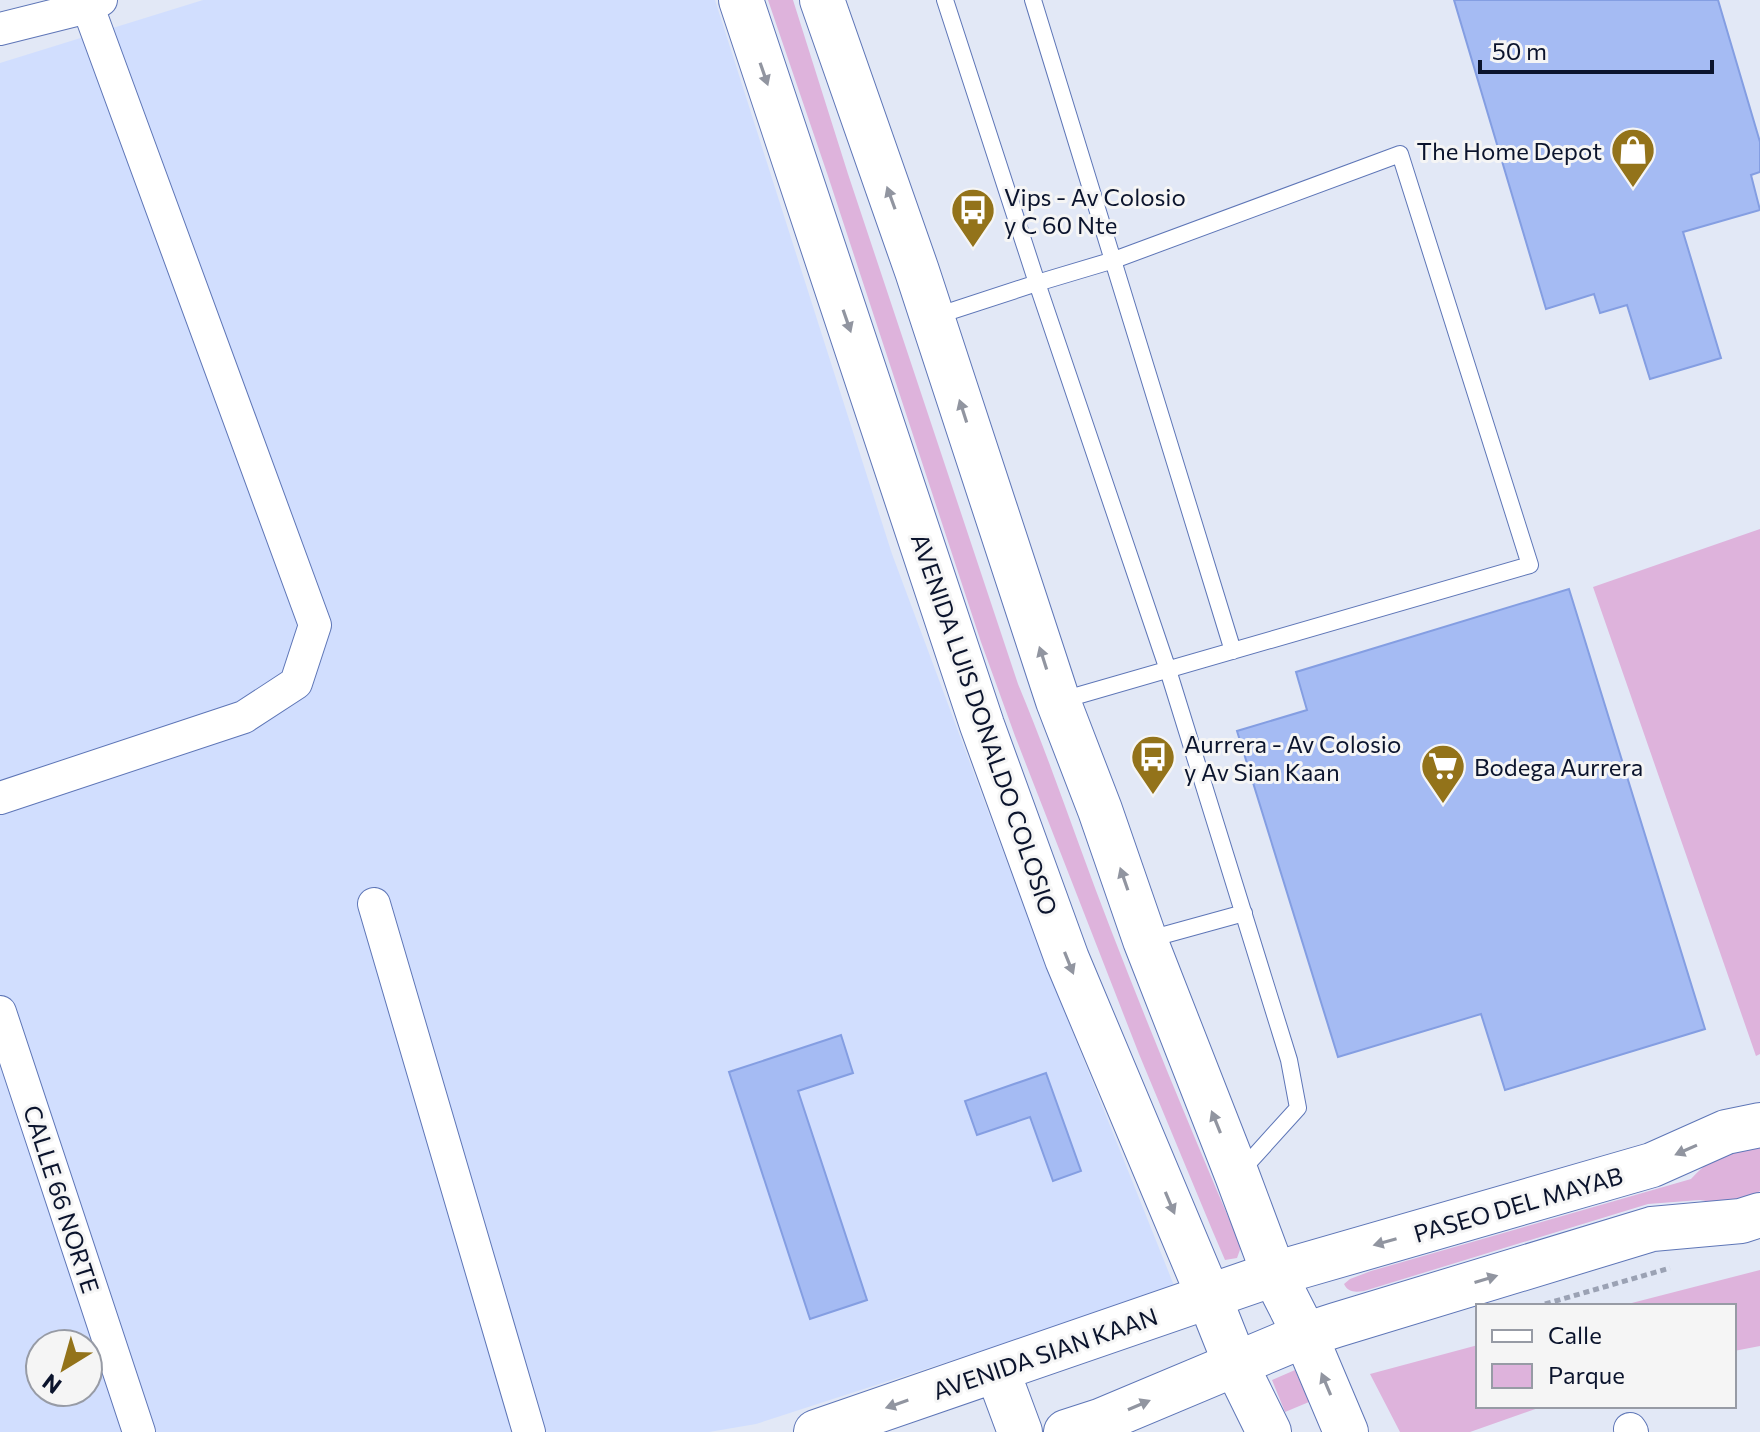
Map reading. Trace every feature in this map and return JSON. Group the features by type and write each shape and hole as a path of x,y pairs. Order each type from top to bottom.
{"main road":[{"name":"AVENIDA LUIS DONALDO COLOSIO","path":"741,0 987,740 1067,959 1236,1365 1269,1432"},
{"path":"822,0 933,317 1058,701 1145,940 1274,1274 1305,1335 1346,1432"},
{"name":"PASEO DEL MAYAB","path":"1274,1274 1652,1165 1726,1132 1760,1125"},
{"path":"1066,1432 1100,1421 1305,1335 1652,1229 1741,1221 1760,1215"},
{"name":"AVENIDA SIAN KAAN","path":"816,1432 1274,1274"},
{"path":"997,1370 1020,1432"}],"street":[{"path":"0,29 94,3 315,625 296,683 244,717 0,798"},
{"path":"374,904 529,1432"},
{"name":"CALLE 66 NORTE","path":"0,1012 139,1432"}],"lane":[{"path":"945,0 1168,670 1289,1060 1298,1108 1237,1175"},
{"path":"1033,0 1233,651"},
{"path":"933,317 1114,260 1400,154 1530,565 1058,701"},
{"path":"1145,940 1244,913"}],"path":[{"path":"1544,1304 1675,1266"}],"shaded area":[{"path":"203,0 715,0 892,554 1039,948 1175,1288 756,1424 709,1432 0,1432 0,63"}],"green space":[{"path":"768,0 793,0 1018,684 1174,1089 1241,1247 1237,1258 1225,1260 1213,1232 1139,1054 1015,736"},
{"path":"1760,529 1760,1054 1756,1056 1593,587"},
{"path":"1760,1144 1760,1191 1752,1197 1723,1204 1700,1200 1648,1204 1364,1291 1355,1292 1344,1284 1371,1271 1691,1179 1722,1154"},
{"path":"1760,1270 1760,1346 1736,1351 1736,1304 1628,1304"},
{"path":"1476,1346 1476,1408 1538,1408 1470,1432 1400,1432 1370,1374"},
{"path":"1295,1370 1309,1402 1285,1412 1272,1380"}],"building":[{"name":"The Home Depot","path":"1454,0 1718,0 1760,142 1760,172 1751,175 1760,210 1683,232 1721,358 1650,379 1627,305 1600,313 1594,294 1546,309"},
{"path":"1569,589 1705,1029 1505,1090 1481,1014 1338,1057 1237,731 1307,710 1296,672"},
{"path":"841,1035 853,1073 798,1091 867,1300 810,1319 729,1072"},
{"path":"1046,1073 1081,1171 1053,1181 1030,1117 977,1135 965,1101"}],"place":[{"name":"The Home Depot","path":"1633,189"},
{"name":"Vips - Av Colosio y C 60 Nte","path":"973,249"},
{"name":"Aurrera - Av Colosio y Av Sian Kaan","path":"1153,796"},
{"name":"Bodega Aurrera","path":"1443,805"}]}
